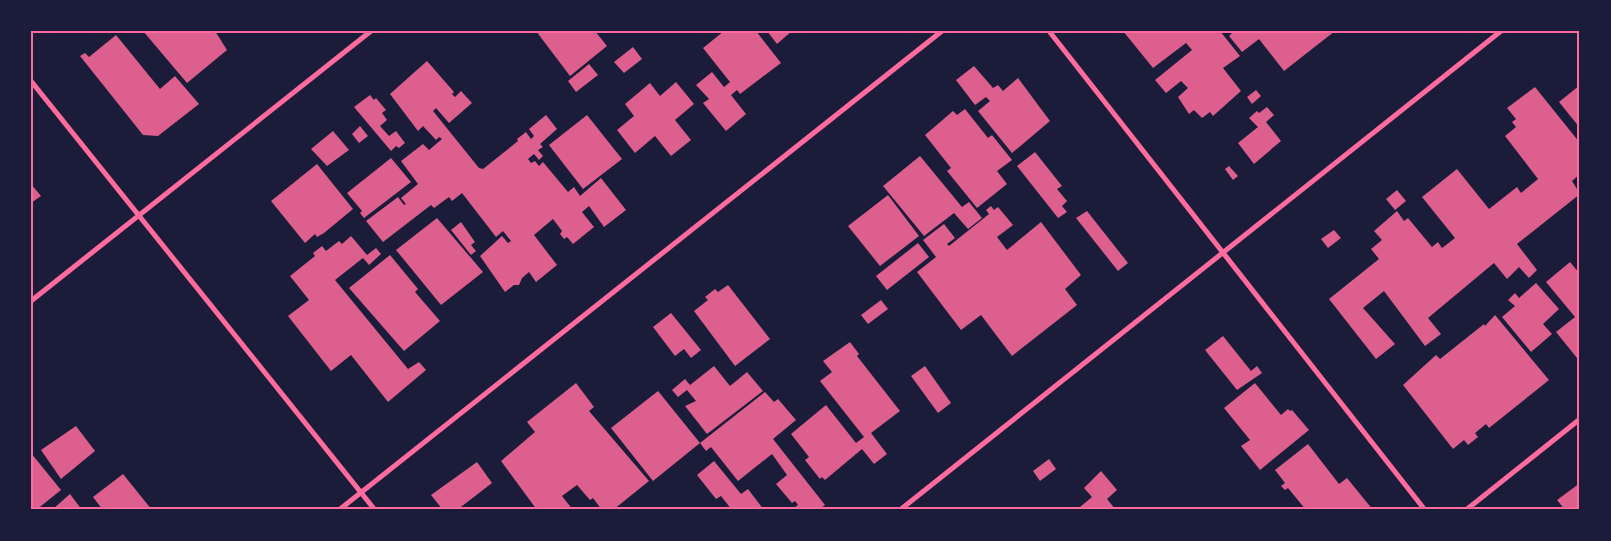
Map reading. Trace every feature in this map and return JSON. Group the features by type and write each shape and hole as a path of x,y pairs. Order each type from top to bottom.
{"street":[{"path":"31,301 371,31"},
{"path":"339,510 942,31"},
{"path":"1049,31 1425,510"},
{"path":"900,510 1501,31"},
{"path":"31,81 375,510"},
{"path":"1466,510 1580,419"}],"building":[{"path":"143,31 215,31 227,50 187,83"},
{"path":"536,31 595,31 607,46 570,76"},
{"path":"724,31 756,31 781,63 740,94 737,90 731,95 746,114 726,131 703,103 709,99 696,85 712,72 724,87 730,82 703,48"},
{"path":"767,31 792,31 777,44"},
{"path":"1123,31 1220,31 1240,56 1223,68 1241,91 1213,116 1210,112 1202,118 1194,110 1189,114 1178,97 1188,88 1181,81 1166,93 1155,80 1192,50 1186,43 1153,68"},
{"path":"1234,31 1335,31 1284,71 1259,39 1242,52 1229,36"},
{"path":"116,35 160,89 175,76 199,104 158,136 143,135 80,56 85,53 89,57"},
{"path":"633,47 642,59 624,73 614,62"},
{"path":"427,61 454,92 452,94 455,97 461,91 472,103 449,123 436,108 433,111 479,168 483,169 518,141 517,139 526,132 531,139 534,136 529,129 546,115 557,129 540,144 543,147 538,150 543,156 539,160 534,154 528,159 531,163 535,161 539,166 543,162 568,192 574,187 580,196 601,178 626,210 604,227 589,206 582,212 594,227 573,244 567,237 564,239 560,234 562,231 553,219 534,235 557,265 536,282 529,272 522,278 519,285 514,285 505,292 480,256 502,236 508,243 511,241 503,231 496,237 462,193 452,201 449,197 434,208 431,205 383,242 366,221 398,197 404,205 406,204 401,198 418,184 401,161 423,144 429,150 442,139 439,137 436,140 423,126 418,131 390,94"},
{"path":"589,64 598,75 576,92 568,81"},
{"path":"974,66 993,88 998,85 1003,91 1018,78 1050,121 1012,153 978,111 990,101 986,97 975,105 956,80"},
{"path":"676,82 694,104 675,120 691,140 671,156 655,136 635,153 617,130 634,116 625,104 650,83 660,96"},
{"path":"1580,85 1580,128 1559,102"},
{"path":"1535,87 1580,143 1580,174 1572,181 1580,194 1517,244 1537,270 1529,278 1519,267 1507,279 1494,263 1428,318 1441,334 1425,346 1384,291 1363,308 1395,344 1376,359 1329,299 1379,259 1371,249 1382,240 1374,231 1397,211 1404,221 1408,218 1432,247 1438,242 1442,248 1455,238 1422,197 1457,169 1489,209 1517,187 1521,193 1538,179 1505,136 1516,127 1512,122 1516,119 1507,108"},
{"path":"1256,90 1261,96 1252,104 1247,97"},
{"path":"370,95 374,100 376,98 386,110 382,113 387,120 380,126 389,136 396,131 405,143 399,148 396,146 391,151 354,107"},
{"path":"1267,107 1274,115 1266,122 1281,141 1254,164 1238,143 1258,127 1249,118 1257,111 1259,113"},
{"path":"965,109 988,138 992,135 1012,160 997,171 1007,184 977,208 947,171 951,168 925,135 953,111 957,115"},
{"path":"587,115 622,159 583,189 549,145"},
{"path":"360,126 368,136 359,143 352,134"},
{"path":"333,131 349,150 327,166 311,149"},
{"path":"1035,152 1062,186 1057,189 1067,201 1062,206 1067,212 1058,218 1017,166"},
{"path":"920,156 962,207 969,202 982,218 968,229 954,213 924,236 883,186"},
{"path":"391,158 411,182 364,218 360,213 362,211 347,193"},
{"path":"317,164 353,209 324,233 317,237 315,234 305,243 271,201"},
{"path":"1229,166 1238,176 1233,180 1225,169"},
{"path":"31,184 41,196 31,203"},
{"path":"1397,190 1406,201 1395,210 1386,199"},
{"path":"888,195 919,236 880,266 848,226"},
{"path":"991,206 994,210 998,207 1013,225 997,237 1007,250 1041,222 1081,275 1065,289 1077,305 1012,356 981,315 961,330 917,272 936,257 923,240 944,224 955,238 947,244 949,246 989,214 986,210"},
{"path":"1087,211 1128,263 1118,271 1076,218"},
{"path":"437,218 483,272 441,305 396,250"},
{"path":"461,222 475,242 471,245 476,251 471,255 451,230"},
{"path":"1334,230 1341,238 1328,248 1321,239"},
{"path":"351,236 367,255 376,248 381,254 369,265 363,258 335,280 408,369 419,362 426,370 388,402 351,355 331,371 288,316 309,300 290,276 315,256 313,253 322,246 326,251 339,241 342,244"},
{"path":"918,243 929,257 887,290 876,276"},
{"path":"390,255 418,289 415,292 440,321 404,351 349,288"},
{"path":"1570,262 1580,274 1580,356 1577,358 1556,332 1575,317 1546,282"},
{"path":"1536,283 1559,309 1543,324 1552,334 1531,352 1502,317 1515,306 1508,300 1515,293 1519,298"},
{"path":"728,285 770,339 735,366 694,311 708,300 705,297 715,289 718,292"},
{"path":"881,300 888,309 868,324 861,315"},
{"path":"671,313 701,350 691,358 684,349 675,356 653,327"},
{"path":"1495,315 1549,380 1489,428 1486,424 1475,433 1478,437 1468,445 1464,440 1453,449 1403,385 1436,355 1440,359 1484,324 1485,326"},
{"path":"1223,336 1251,371 1257,366 1262,373 1237,390 1205,350"},
{"path":"850,342 859,354 857,356 900,411 871,433 887,454 874,464 862,449 825,480 822,477 820,479 805,460 809,457 791,434 826,405 856,443 864,437 820,381 832,372 823,361"},
{"path":"714,366 730,386 747,372 763,391 707,434 685,406 696,401 687,390 678,397 672,390 685,379 690,385"},
{"path":"925,366 951,403 938,413 911,376"},
{"path":"576,383 594,407 589,411 649,481 613,510 602,510 593,498 590,500 577,485 562,496 573,510 537,510 501,461 535,432 527,422"},
{"path":"1255,383 1281,415 1288,409 1292,410 1309,430 1260,470 1241,446 1250,440 1224,408"},
{"path":"658,391 700,443 653,481 611,428"},
{"path":"765,392 774,402 778,399 796,420 773,439 825,505 818,510 791,510 798,505 795,501 792,503 776,484 787,475 772,454 738,481 711,447 706,451 700,443"},
{"path":"76,426 95,451 61,479 41,450"},
{"path":"1308,444 1339,484 1347,478 1373,510 1306,510 1288,488 1285,490 1281,486 1285,483 1275,470"},
{"path":"31,453 61,490 36,510 31,510"},
{"path":"1049,459 1056,469 1040,481 1033,471"},
{"path":"714,461 741,494 748,489 764,510 732,510 721,496 716,499 697,475"},
{"path":"477,462 492,483 457,510 443,510 431,495"},
{"path":"1101,471 1117,490 1107,499 1116,510 1082,510 1080,507 1092,497 1084,488"},
{"path":"123,474 152,510 103,510 93,497"},
{"path":"1580,483 1580,510 1565,510 1557,500"},
{"path":"70,494 82,510 53,509"}]}
